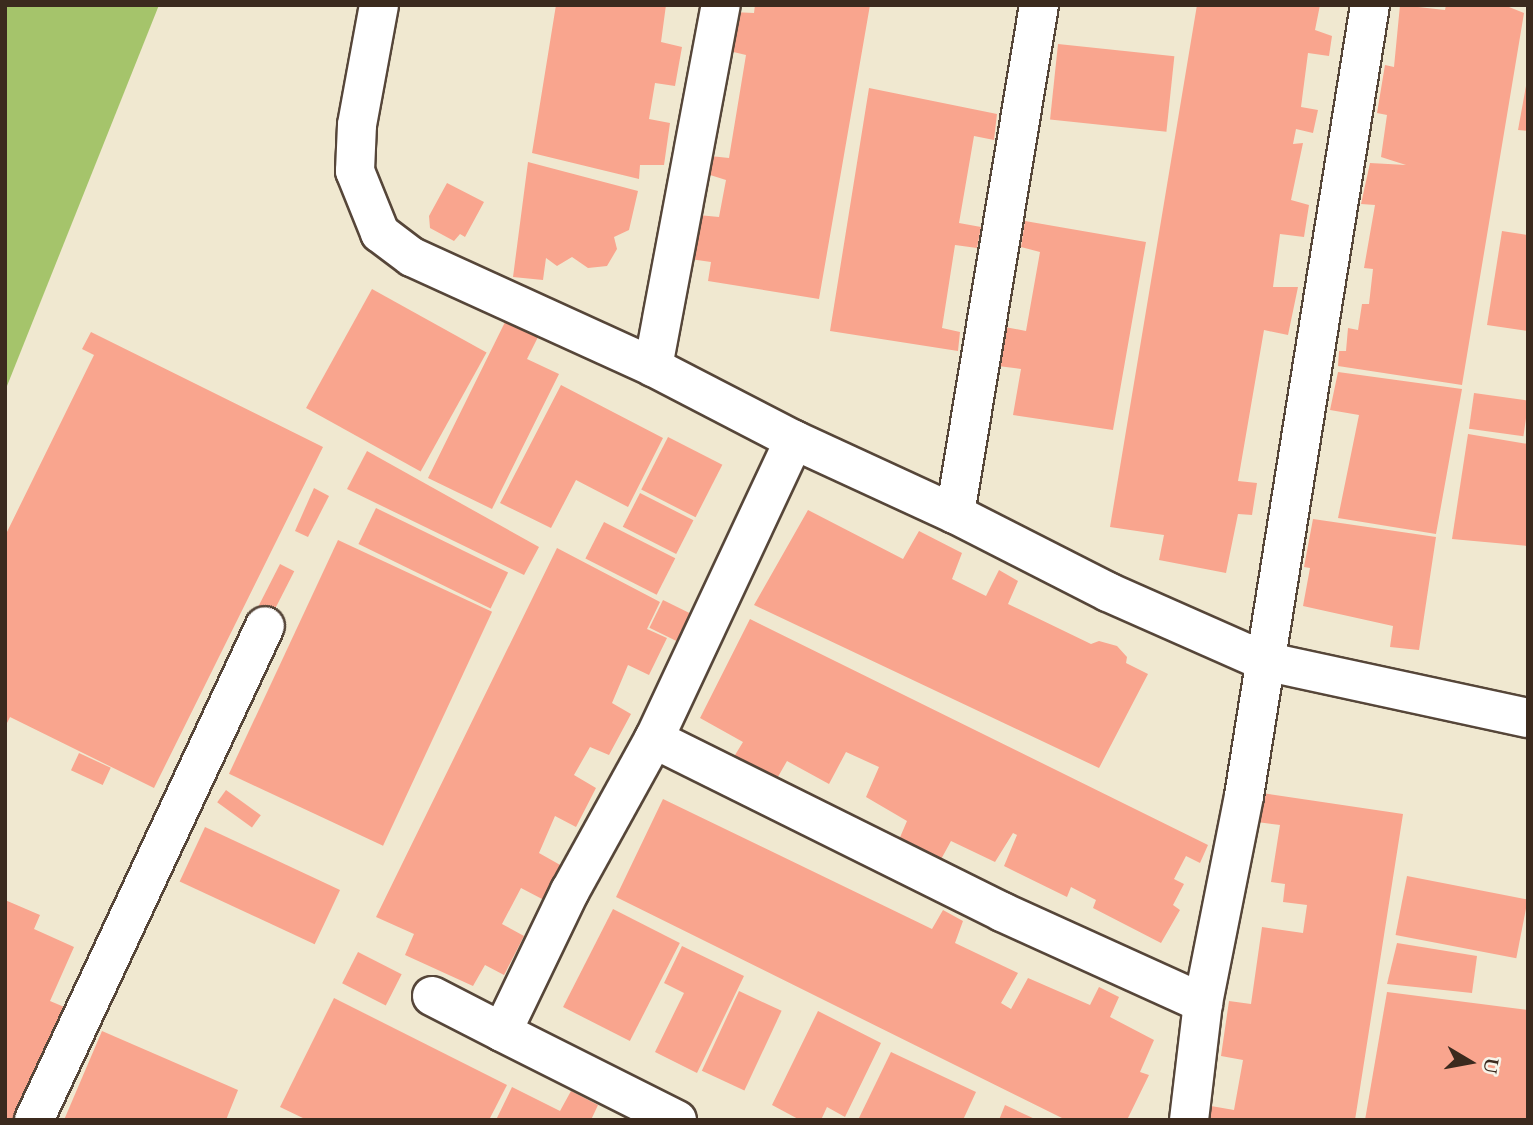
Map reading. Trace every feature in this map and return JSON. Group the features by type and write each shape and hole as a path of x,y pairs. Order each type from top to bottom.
{"street":[{"path":"379,5 357,125 355,171 380,233 412,257 653,367 794,440 955,514 1108,592 1264,661 1528,718"},
{"path":"653,367 720,5"},
{"path":"955,514 1039,5"},
{"path":"1189,1120 1203,1003 1244,796 1370,5"},
{"path":"502,1032 570,891 654,739 794,440"},
{"path":"34,1120 265,626"},
{"path":"654,739 1002,912 1203,1003"},
{"path":"432,996 677,1120"}],"green space":[{"path":"5,5 159,5 5,391"}],"building":[{"path":"556,5 666,5 661,42 682,47 675,86 655,83 649,119 670,123 664,165 640,165 639,179 532,153"},
{"path":"755,5 870,5 819,299 708,281 711,262 690,259 698,215 719,217 726,180 707,174 710,156 729,158 746,55 725,50 732,12 754,13"},
{"path":"1197,5 1320,5 1315,30 1332,36 1329,56 1308,53 1301,107 1318,110 1313,133 1296,129 1293,144 1303,143 1291,200 1309,205 1304,237 1280,234 1273,287 1298,287 1288,335 1264,330 1238,481 1257,483 1252,515 1238,514 1226,573 1159,560 1164,535 1110,527"},
{"path":"1400,5 1445,10 1446,5 1504,5 1524,13 1462,385 1338,366 1339,351 1346,351 1348,328 1358,330 1362,304 1369,304 1373,269 1364,268 1375,205 1361,204 1370,163 1406,165 1381,157 1387,115 1377,113 1385,65 1394,67"},
{"path":"1058,44 1174,56 1166,132 1050,120"},
{"path":"1526,86 1528,131 1518,130"},
{"path":"869,88 997,114 994,140 974,136 959,223 981,227 977,248 955,245 942,328 960,332 958,351 830,331"},
{"path":"528,162 638,191 629,230 614,237 617,249 607,266 588,268 572,257 557,266 546,258 543,280 513,277"},
{"path":"447,183 484,202 465,237 460,234 454,241 430,228 429,216"},
{"path":"1025,221 1146,242 1113,430 1013,415 1021,369 998,366 1005,327 1026,331 1040,252 1021,247"},
{"path":"1502,231 1528,235 1528,331 1487,325"},
{"path":"372,289 487,353 421,471 306,408"},
{"path":"510,312 542,329 527,359 559,374 492,509 428,478"},
{"path":"91,332 323,447 154,788 10,717 5,727 5,536 94,355 82,349"},
{"path":"1338,372 1462,389 1436,534 1338,518 1359,415 1330,410"},
{"path":"561,385 663,438 628,507 576,480 551,528 500,503"},
{"path":"1474,393 1528,401 1523,436 1469,429"},
{"path":"1468,434 1528,444 1528,546 1452,539"},
{"path":"668,437 722,465 696,517 641,490"},
{"path":"367,451 539,547 524,575 347,489"},
{"path":"314,488 329,496 308,537 295,531"},
{"path":"640,493 693,520 676,554 623,527"},
{"path":"376,508 508,572 491,608 358,544"},
{"path":"808,510 903,559 919,531 962,553 952,579 986,596 999,570 1018,581 1008,604 1091,644 1099,641 1117,646 1127,657 1126,663 1148,674 1099,768 754,605"},
{"path":"1313,519 1436,537 1419,650 1390,647 1393,626 1303,606 1310,568 1304,567"},
{"path":"604,522 675,558 657,595 585,559"},
{"path":"338,540 492,612 383,846 229,774"},
{"path":"557,548 660,602 647,629 667,638 649,675 628,665 612,703 631,714 609,755 590,747 574,775 596,788 576,827 555,816 539,853 562,866 544,900 521,888 502,924 524,936 504,975 485,965 473,986 405,955 414,934 376,917"},
{"path":"280,564 294,571 271,618 256,610"},
{"path":"663,600 690,613 676,641 649,628"},
{"path":"750,619 1208,845 1200,863 1186,856 1174,879 1184,884 1173,905 1180,910 1161,943 1093,908 1096,900 1071,887 1067,897 1004,866 1017,835 1013,833 995,862 951,841 939,863 898,842 907,821 866,797 879,767 846,752 829,784 787,761 775,782 732,760 743,742 700,718"},
{"path":"79,753 111,768 103,785 71,770"},
{"path":"226,790 261,815 252,827 217,802"},
{"path":"1262,793 1403,814 1355,1120 1208,1120 1211,1106 1234,1110 1243,1060 1221,1056 1229,1001 1251,1004 1262,927 1303,933 1307,905 1283,902 1285,884 1271,882 1280,825 1257,822"},
{"path":"663,799 932,929 943,910 963,921 955,943 1018,973 1001,1003 1011,1009 1028,978 1090,1005 1099,987 1119,997 1110,1017 1154,1040 1140,1072 1149,1075 1127,1120 1066,1120 616,897"},
{"path":"205,827 340,890 315,944 180,881"},
{"path":"1407,876 1528,899 1516,958 1396,935"},
{"path":"5,900 40,915 34,929 74,947 50,1001 69,1009 20,1120 5,1120"},
{"path":"613,909 680,943 630,1041 563,1007"},
{"path":"1397,943 1477,956 1472,993 1387,984"},
{"path":"682,946 744,976 697,1073 655,1052 684,993 664,983"},
{"path":"358,952 402,974 386,1005 342,983"},
{"path":"739,991 782,1011 744,1091 702,1071"},
{"path":"1387,992 1528,1010 1528,1120 1365,1120"},
{"path":"334,998 507,1085 489,1120 307,1120 280,1107"},
{"path":"818,1011 881,1043 845,1117 827,1107 821,1120 800,1120 772,1105"},
{"path":"102,1031 238,1090 226,1120 64,1120"},
{"path":"891,1052 976,1092 963,1120 858,1120"},
{"path":"512,1087 560,1111 571,1091 598,1105 591,1120 496,1120"},
{"path":"1005,1105 1037,1120 999,1120"}]}
